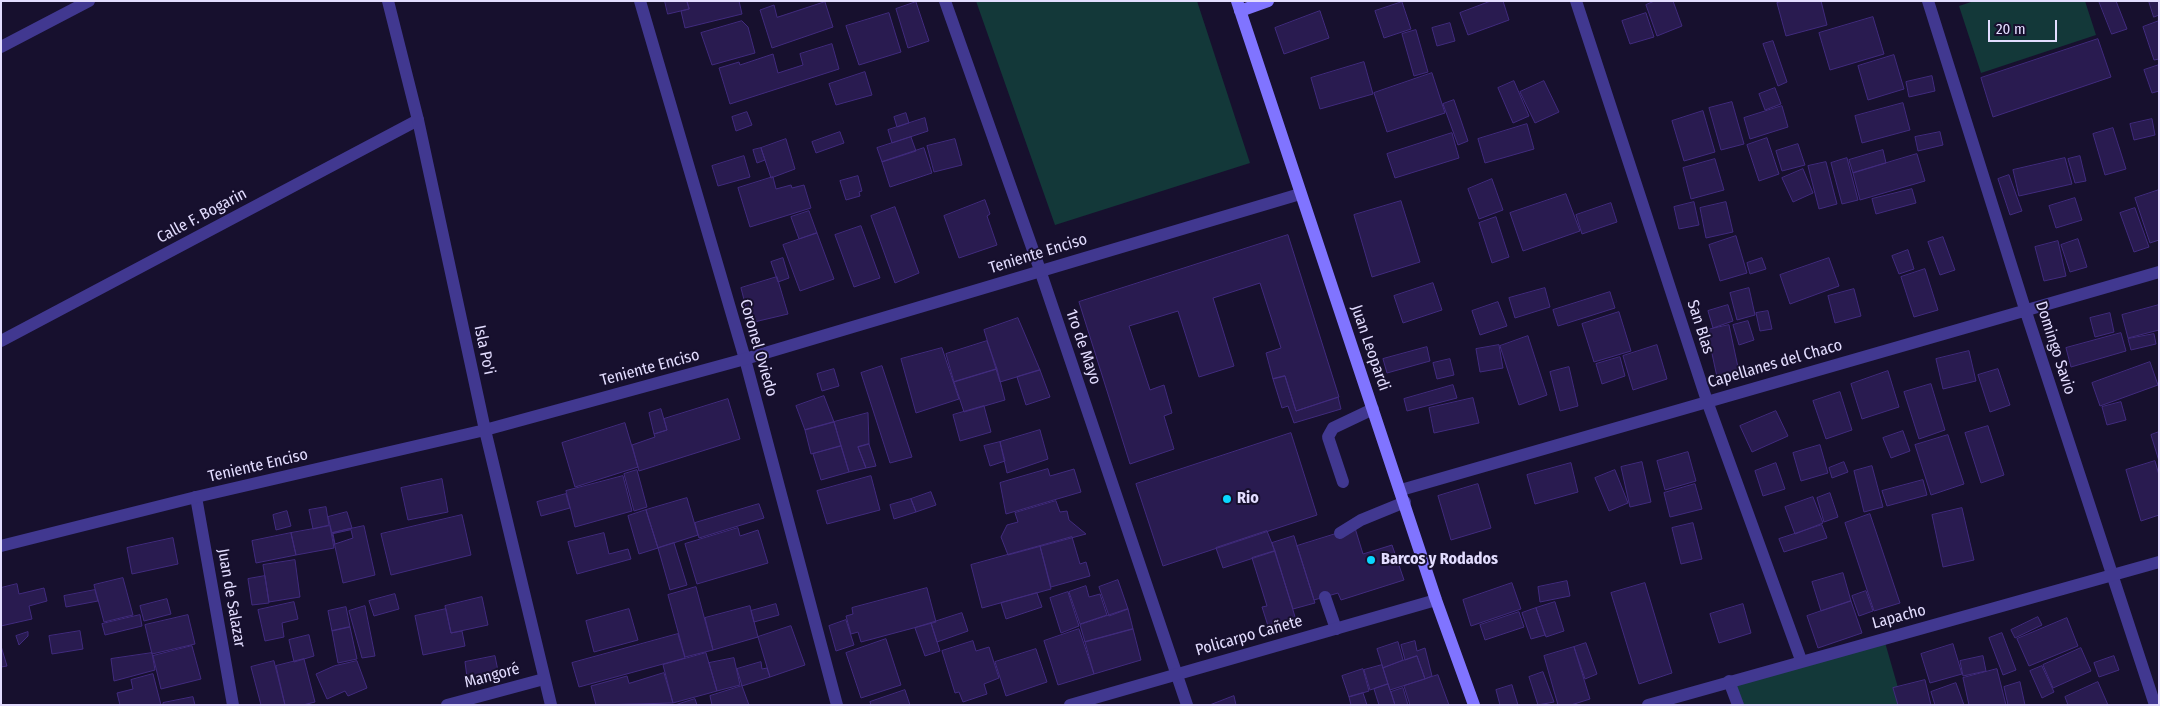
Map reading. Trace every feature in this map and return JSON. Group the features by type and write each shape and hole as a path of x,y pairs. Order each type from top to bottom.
{"main road":[{"path":"1239,6 1268,1"},
{"name":"Juan Leopardi","path":"1239,6 1436,600 1474,705"}],"street":[{"path":"1,47 89,1"},
{"name":"Isla Po'i","path":"388,1 418,120 485,430 551,705"},
{"name":"Coronel Oviedo","path":"640,1 745,359 837,705"},
{"name":"1ro de Mayo","path":"945,1 1040,270 1187,705"},
{"name":"San Blas","path":"1576,1 1707,401 1801,660"},
{"name":"Domingo Savio","path":"1928,1 2155,705"},
{"name":"Calle F. Bogarin","path":"1,341 418,120"},
{"name":"Teniente Enciso","path":"1,546 196,497 485,430 745,359 1300,194"},
{"name":"Capellanes del Chaco","path":"1340,533 1403,496 1707,401 2159,272"},
{"path":"1343,482 1328,437 1329,432 1333,428 1373,409"},
{"name":"Juan de Salazar","path":"196,497 233,705"},
{"name":"Lapacho","path":"1648,705 1801,660 2159,562"},
{"path":"1325,597 1336,629"},
{"name":"Policarpo Cañete","path":"1070,705 1436,600"},
{"name":"Mangoré","path":"448,705 544,679"},
{"path":"1729,681 1738,705"}],"green space":[{"path":"976,1 1197,1 1250,163 1055,225"},
{"path":"1974,1 2085,1 2096,35 1981,73 1959,6"},
{"path":"1884,639 1903,705 1738,705 1729,681"}],"building":[{"path":"665,1 687,1 689,9 668,14"},
{"path":"687,1 739,1 742,14 685,28 681,11 689,9"},
{"path":"1491,1 1503,1 1509,20 1468,35 1460,13"},
{"path":"1655,1 1673,1 1682,26 1657,36 1646,5"},
{"path":"1783,1 1821,1 1827,25 1786,36 1777,3"},
{"path":"2099,1 2116,1 2127,29 2112,34"},
{"path":"2149,1 2159,1 2159,15 2154,17"},
{"path":"825,2 833,27 772,48 760,10 774,5 777,17"},
{"path":"916,2 929,41 908,48 896,9"},
{"path":"1402,2 1411,29 1384,38 1375,11"},
{"path":"1320,11 1329,38 1284,54 1275,28"},
{"path":"889,13 901,52 859,65 846,26"},
{"path":"1646,13 1654,37 1630,44 1622,21"},
{"path":"1873,17 1884,54 1830,70 1819,33"},
{"path":"742,21 748,27 755,53 712,65 701,33"},
{"path":"2159,21 2159,59 2154,60 2143,27"},
{"path":"1450,23 1455,41 1437,46 1432,28"},
{"path":"1416,30 1428,72 1414,76 1402,34"},
{"path":"2098,39 2111,77 1993,117 1981,78"},
{"path":"1773,41 1787,82 1778,86 1763,44"},
{"path":"832,44 839,69 730,104 719,68 739,62 740,65 773,54 778,73 803,65 800,54"},
{"path":"1894,55 1904,89 1868,100 1858,66"},
{"path":"1364,62 1373,94 1320,109 1311,78"},
{"path":"2159,65 2159,91 2152,93 2144,70"},
{"path":"865,72 872,95 836,105 829,84"},
{"path":"1432,73 1445,113 1387,132 1374,93"},
{"path":"1932,76 1935,91 1909,97 1906,82"},
{"path":"1514,81 1529,116 1513,123 1498,88"},
{"path":"1544,81 1559,112 1535,123 1520,92"},
{"path":"1775,88 1781,104 1765,110 1759,94"},
{"path":"1454,100 1468,141 1458,145 1443,104"},
{"path":"1732,102 1744,144 1721,150 1709,108"},
{"path":"1903,103 1910,130 1862,143 1855,116"},
{"path":"1782,106 1788,127 1750,139 1744,118"},
{"path":"1703,111 1715,152 1684,161 1672,121"},
{"path":"747,112 752,125 736,131 732,117"},
{"path":"906,113 909,123 897,127 894,117"},
{"path":"925,118 928,131 892,143 888,130"},
{"path":"2152,119 2155,135 2134,140 2130,124"},
{"path":"1527,124 1534,149 1485,163 1478,139"},
{"path":"2113,128 2126,169 2105,175 2093,134"},
{"path":"840,132 844,143 816,153 812,142"},
{"path":"1940,132 1943,145 1918,151 1915,137"},
{"path":"1452,133 1459,158 1395,178 1387,154"},
{"path":"911,137 916,151 882,162 877,148"},
{"path":"1767,138 1779,174 1759,181 1747,145"},
{"path":"786,139 795,169 771,178 761,148"},
{"path":"955,139 962,165 934,172 927,146"},
{"path":"1798,144 1805,165 1782,171 1776,151"},
{"path":"761,148 765,160 757,163 753,150"},
{"path":"924,148 932,173 890,187 882,162"},
{"path":"1883,150 1886,163 1853,173 1849,160"},
{"path":"1917,154 1925,181 1860,200 1853,173"},
{"path":"744,156 750,177 718,186 712,166"},
{"path":"2080,156 2086,181 2075,183 2068,159"},
{"path":"1847,158 1858,200 1842,204 1831,163"},
{"path":"2065,158 2072,184 2019,196 2013,170"},
{"path":"1715,159 1724,190 1691,199 1683,168"},
{"path":"1826,162 1837,204 1819,209 1808,166"},
{"path":"1803,169 1813,193 1793,202 1782,178"},
{"path":"2009,175 2022,211 2010,215 1998,179"},
{"path":"858,176 862,191 859,192 860,196 846,200 840,181"},
{"path":"773,177 776,189 791,185 792,188 804,185 811,208 750,227 738,188"},
{"path":"1492,179 1503,210 1479,219 1468,189"},
{"path":"1912,189 1916,203 1876,214 1872,199"},
{"path":"2159,190 2159,240 2150,243 2135,198"},
{"path":"1566,194 1580,231 1523,251 1510,213"},
{"path":"2075,198 2082,220 2056,228 2049,206"},
{"path":"985,200 990,214 987,216 997,245 959,258 944,216"},
{"path":"1401,201 1420,262 1372,277 1354,215"},
{"path":"1694,202 1699,225 1679,229 1674,207"},
{"path":"1726,202 1733,232 1706,238 1700,208"},
{"path":"1611,203 1617,222 1582,234 1576,215"},
{"path":"895,207 919,273 895,283 871,216"},
{"path":"2135,208 2149,247 2134,252 2120,213"},
{"path":"809,211 817,233 799,239 791,217"},
{"path":"1496,217 1509,257 1492,263 1479,223"},
{"path":"861,226 880,278 854,287 835,235"},
{"path":"817,233 834,279 800,291 783,245"},
{"path":"1288,235 1339,397 1296,411 1285,376 1273,379 1266,353 1281,348 1260,283 1213,298 1234,366 1199,377 1178,311 1129,326 1150,390 1164,385 1172,413 1164,416 1174,449 1130,464 1079,302"},
{"path":"1736,236 1747,273 1720,281 1709,245"},
{"path":"1943,237 1955,270 1940,275 1928,242"},
{"path":"2078,239 2087,267 2070,272 2061,245"},
{"path":"2058,241 2066,276 2044,281 2035,247"},
{"path":"1908,250 1914,269 1899,274 1892,256"},
{"path":"783,258 789,278 778,282 771,262"},
{"path":"1762,258 1766,269 1750,274 1747,263"},
{"path":"1829,258 1839,286 1790,304 1780,275"},
{"path":"1925,269 1938,310 1914,317 1901,277"},
{"path":"777,277 788,314 750,323 741,288"},
{"path":"1433,283 1442,310 1403,323 1394,296"},
{"path":"1545,288 1550,307 1515,318 1509,298"},
{"path":"1749,288 1755,315 1737,320 1730,293"},
{"path":"1854,289 1861,316 1835,323 1828,296"},
{"path":"1610,292 1615,308 1558,326 1553,310"},
{"path":"1498,302 1507,326 1480,335 1472,311"},
{"path":"1728,305 1733,321 1713,328 1708,311"},
{"path":"2159,305 2159,330 2128,338 2122,315"},
{"path":"1768,311 1772,329 1760,331 1756,313"},
{"path":"1619,312 1631,351 1594,362 1582,324"},
{"path":"2110,313 2114,332 2095,337 2090,318"},
{"path":"1018,318 1040,370 1000,382 984,330"},
{"path":"1748,321 1754,340 1739,345 1733,325"},
{"path":"1729,325 1739,372 1717,377 1707,330"},
{"path":"2121,333 2126,351 2071,367 2066,348"},
{"path":"2154,334 2156,344 2131,350 2128,339"},
{"path":"1528,336 1547,395 1519,405 1500,346"},
{"path":"987,341 997,369 954,382 946,354"},
{"path":"1499,345 1503,368 1480,372 1476,349"},
{"path":"1657,345 1667,379 1633,390 1623,356"},
{"path":"1427,347 1430,361 1387,373 1383,359"},
{"path":"942,348 959,399 916,413 901,359"},
{"path":"1969,351 1976,381 1943,389 1936,359"},
{"path":"1620,357 1625,376 1602,384 1596,364"},
{"path":"1450,359 1454,375 1437,379 1433,363"},
{"path":"2150,362 2158,385 2100,406 2092,383"},
{"path":"882,366 912,457 890,463 861,373"},
{"path":"1569,367 1578,406 1560,411 1550,372"},
{"path":"834,369 839,386 822,391 817,374"},
{"path":"997,369 1005,400 964,412 954,382"},
{"path":"1998,369 2010,405 1990,412 1978,375"},
{"path":"1040,370 1050,397 1026,405 1017,377"},
{"path":"1888,371 1899,407 1862,419 1851,384"},
{"path":"1285,376 1296,411 1338,397 1341,409 1294,423 1288,406 1282,408 1273,379"},
{"path":"1931,384 1945,430 1919,439 1904,392"},
{"path":"1453,385 1457,398 1407,411 1404,399"},
{"path":"1840,392 1852,430 1826,439 1813,401"},
{"path":"824,396 834,422 805,430 796,406"},
{"path":"1473,398 1479,423 1434,433 1429,408"},
{"path":"728,399 740,439 639,471 632,445 655,437 654,434 667,430 664,419"},
{"path":"2121,402 2126,420 2107,425 2102,407"},
{"path":"984,406 991,432 960,441 953,415"},
{"path":"661,409 667,430 654,434 649,413"},
{"path":"1776,411 1788,436 1752,452 1740,426"},
{"path":"868,413 869,444 858,447 866,468 849,472 834,422"},
{"path":"834,422 841,446 811,454 805,430"},
{"path":"625,423 638,467 575,487 562,443"},
{"path":"1988,426 2004,475 1981,483 1965,433"},
{"path":"1040,430 1048,459 1007,473 1000,442"},
{"path":"1903,431 1910,451 1891,458 1883,438"},
{"path":"2159,432 2159,461 2151,435"},
{"name":"Rio","path":"1291,433 1317,515 1163,566 1136,484"},
{"path":"1948,435 1964,484 1931,495 1915,445"},
{"path":"1000,442 1005,461 990,466 984,446"},
{"path":"869,444 876,466 866,468 858,447"},
{"path":"1820,445 1828,473 1801,481 1793,453"},
{"path":"841,446 849,472 821,480 813,454"},
{"path":"1688,452 1696,481 1665,490 1657,461"},
{"path":"2155,461 2159,475 2159,515 2141,521 2126,470"},
{"path":"1642,462 1651,502 1630,507 1621,467"},
{"path":"1844,462 1848,472 1832,478 1829,468"},
{"path":"1571,463 1578,492 1535,504 1527,475"},
{"path":"1776,463 1785,489 1763,496 1755,471"},
{"path":"1872,466 1883,507 1864,512 1854,471"},
{"path":"1048,469 1050,476 1074,469 1081,492 1006,514 1000,483"},
{"path":"637,470 647,507 634,511 624,474"},
{"path":"1615,470 1628,503 1609,511 1595,478"},
{"path":"623,476 632,511 575,527 566,491"},
{"path":"871,476 880,510 827,524 817,491"},
{"path":"442,479 448,512 408,520 401,488"},
{"path":"1923,480 1927,495 1887,506 1882,491"},
{"path":"1478,484 1491,528 1451,540 1438,496"},
{"path":"1695,484 1702,509 1670,517 1664,493"},
{"path":"931,492 936,505 916,512 911,499"},
{"path":"1830,493 1838,517 1824,522 1817,498"},
{"path":"566,494 570,508 541,516 537,502"},
{"path":"1813,497 1823,523 1795,534 1785,507"},
{"path":"687,498 698,535 658,548 646,510"},
{"path":"911,499 916,512 894,519 890,505"},
{"path":"1056,501 1060,512 1067,511 1069,520 1086,534 1008,555 1001,537 1007,525 1018,522 1015,513"},
{"path":"759,504 764,518 699,538 695,523"},
{"path":"326,507 329,525 313,529 309,510"},
{"path":"1962,508 1974,560 1943,567 1932,515"},
{"path":"646,510 658,548 639,554 628,516"},
{"path":"287,511 291,526 276,530 273,515"},
{"path":"347,512 352,528 332,533 328,517"},
{"path":"1870,514 1900,603 1874,611 1845,523"},
{"path":"462,515 471,555 391,575 381,534"},
{"path":"1693,523 1702,559 1681,564 1672,528"},
{"path":"1822,525 1827,538 1784,552 1779,539"},
{"path":"330,526 334,548 296,555 291,533"},
{"path":"364,526 375,575 343,583 332,533","holes":["351,530 353,538 335,544 333,534"]},
{"path":"738,528 740,536 758,530 768,563 697,584 685,544"},
{"path":"1355,528 1363,554 1392,545 1404,580 1341,600 1338,593 1314,600 1297,546"},
{"path":"1267,531 1275,551 1223,568 1216,548"},
{"path":"291,533 296,555 256,563 252,541"},
{"path":"604,533 609,554 628,549 631,559 577,574 568,542"},
{"path":"1294,536 1315,603 1293,609 1272,543"},
{"path":"1072,537 1080,564 1086,562 1090,576 1051,587 1040,546"},
{"path":"173,538 178,564 132,574 127,548"},
{"path":"674,543 687,585 670,590 658,548"},
{"path":"1040,546 1051,589 982,608 971,565"},
{"path":"1275,551 1296,620 1269,629 1262,607 1267,606 1252,558"},
{"path":"295,560 300,597 269,602 263,565"},
{"path":"1843,573 1851,601 1821,611 1812,582"},
{"path":"265,576 269,603 252,605 248,579"},
{"path":"123,578 133,615 104,622 94,585"},
{"path":"1118,580 1128,609 1109,616 1099,587"},
{"path":"1567,581 1570,596 1540,602 1538,587"},
{"path":"1512,583 1521,609 1471,626 1463,600"},
{"path":"1645,583 1672,673 1639,684 1611,593"},
{"path":"17,584 19,594 44,588 47,601 29,606 32,619 1,626 1,588"},
{"path":"1086,586 1089,597 1100,594 1107,615 1080,624 1069,592"},
{"path":"696,587 713,650 685,657 668,595"},
{"path":"927,588 936,622 861,642 858,632 851,634 846,616 853,614 852,608"},
{"path":"95,590 98,601 66,607 64,596"},
{"path":"1866,591 1873,611 1859,616 1852,596"},
{"path":"1068,592 1079,626 1061,633 1050,598"},
{"path":"1037,593 1042,607 1006,619 1001,603"},
{"path":"395,594 399,609 374,616 369,601"},
{"path":"482,597 488,625 451,633 445,606"},
{"path":"167,599 171,614 144,621 140,606"},
{"path":"1851,601 1862,633 1818,648 1807,616"},
{"path":"294,602 298,619 282,623 284,637 265,641 258,610"},
{"path":"1555,602 1564,631 1546,637 1536,608"},
{"path":"776,604 779,615 754,622 751,611"},
{"path":"1743,604 1751,633 1719,643 1710,614"},
{"path":"365,606 375,656 362,658 349,611"},
{"path":"750,606 758,637 713,650 705,618"},
{"path":"346,607 350,627 332,631 328,611"},
{"path":"1536,608 1545,635 1531,639 1522,613"},
{"path":"446,609 451,633 462,631 465,646 423,655 415,616"},
{"path":"629,609 638,640 594,652 586,621"},
{"path":"1128,609 1133,629 1085,642 1080,625"},
{"path":"1519,612 1524,627 1485,640 1480,625"},
{"path":"962,613 968,631 937,642 931,623"},
{"path":"140,615 142,626 105,635 102,624"},
{"path":"188,615 195,644 152,654 145,625"},
{"path":"2038,617 2042,625 2015,638 2011,630"},
{"path":"2067,618 2078,646 2029,666 2017,639"},
{"path":"846,620 854,645 836,651 829,626"},
{"path":"931,623 940,651 925,656 915,628"},
{"path":"791,626 805,665 770,677 758,637"},
{"path":"350,627 357,659 338,663 332,631"},
{"path":"1079,629 1094,674 1058,685 1044,641"},
{"path":"1133,629 1141,660 1094,674 1085,642"},
{"path":"80,631 83,649 52,654 49,636"},
{"path":"28,632 28,636 19,645 16,636"},
{"path":"2002,633 2016,670 2003,675 1989,638"},
{"path":"678,634 685,658 579,687 572,663"},
{"path":"309,635 314,656 294,662 289,640"},
{"path":"886,639 901,685 861,698 846,653"},
{"path":"973,641 976,651 989,647 999,678 984,684 987,694 963,702 959,692 955,693 942,651"},
{"path":"1415,641 1417,651 1425,648 1432,676 1425,679 1417,656 1405,660 1401,645"},
{"path":"1398,642 1403,660 1383,668 1377,649"},
{"path":"1586,643 1597,674 1585,679 1574,647"},
{"path":"1953,644 1962,674 1930,683 1921,654"},
{"path":"1,646 7,666 1,667"},
{"path":"192,646 201,679 161,689 153,656"},
{"path":"1574,647 1590,699 1571,705 1558,705 1544,656"},
{"path":"2081,648 2091,671 2053,688 2043,665"},
{"path":"1036,649 1047,682 1006,696 995,662"},
{"path":"152,653 155,670 114,681 111,659"},
{"path":"706,653 717,691 673,703 663,665"},
{"path":"495,656 498,671 467,677 465,662"},
{"path":"1417,656 1425,679 1390,690 1383,668"},
{"path":"1983,656 1986,671 1963,676 1960,661"},
{"path":"2114,656 2119,670 2099,677 2094,663"},
{"path":"734,658 740,685 717,691 709,663"},
{"path":"304,659 315,702 303,705 285,705 276,666"},
{"path":"274,661 285,705 261,705 251,667"},
{"path":"357,661 367,688 348,696 345,691 327,699 316,674 334,666"},
{"path":"761,662 762,669 767,668 770,677 742,686 737,669"},
{"path":"1382,665 1388,684 1370,690 1364,670"},
{"path":"2042,666 2054,692 2042,698 2030,671"},
{"path":"1363,669 1369,691 1349,697 1342,676"},
{"path":"1997,669 2006,705 1969,705 1963,678"},
{"path":"1543,672 1554,702 1538,705 1529,677"},
{"path":"664,673 673,703 596,705 591,686 627,676 629,683"},
{"path":"153,674 161,705 120,705 117,693 133,689 131,680"},
{"path":"1438,675 1449,705 1410,705 1404,686"},
{"path":"1925,680 1931,705 1898,705 1893,688"},
{"path":"2020,682 2025,705 2008,705 2004,687"},
{"path":"2098,682 2108,705 2068,705 2065,697"},
{"path":"1956,683 1964,705 1935,705 1931,692"},
{"path":"1388,684 1395,705 1379,705 1374,689"},
{"path":"1512,685 1518,705 1500,705 1496,690"},
{"path":"742,686 749,705 712,705 710,696"},
{"path":"1403,688 1408,705 1395,705 1391,692"},
{"path":"905,690 910,705 871,705 870,702"},
{"path":"1363,693 1367,705 1351,705 1349,697"},
{"path":"1234,696 1236,705 1210,705"},
{"path":"193,697 195,705 163,705 163,703"},
{"path":"695,699 697,705 675,705"}],"place":[{"name":"Rio","path":"1227,499"},
{"name":"Barcos y Rodados","path":"1371,560"}]}
